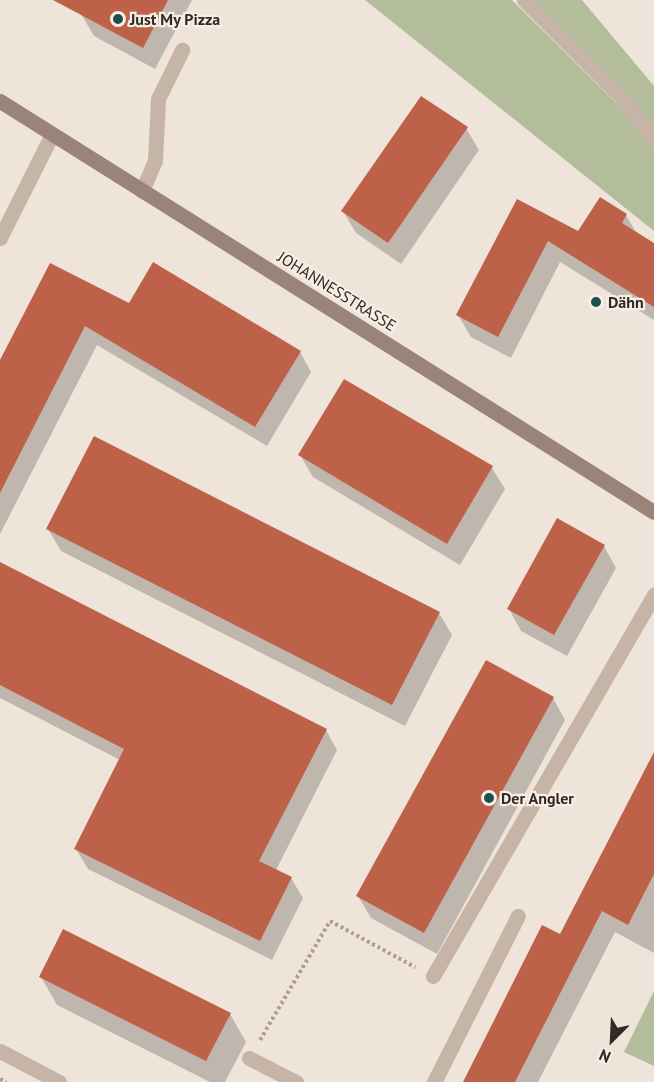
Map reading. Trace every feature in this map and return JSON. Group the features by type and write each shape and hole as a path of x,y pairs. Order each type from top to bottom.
{"main road":[{"name":"JOHANNESSTRASSE","path":"0,101 654,512"}],"street":[{"path":"524,0 623,99 654,141"},
{"path":"142,191 155,161 158,99 182,50"},
{"path":"0,238 52,134"},
{"path":"433,976 654,594"},
{"path":"434,1082 518,916"},
{"path":"0,1051 59,1082"},
{"path":"249,1058 296,1082"}],"path":[{"path":"249,1058 330,921 433,976"},
{"path":"0,1079 6,1082"}],"green space":[{"path":"365,0 512,0 618,105 654,150 654,231"},
{"path":"530,0 582,0 654,86 654,131"},
{"path":"654,991 654,1066 624,1052"}],"building":[{"path":"53,0 168,0 143,48"},
{"path":"421,96 468,127 388,243 341,211"},
{"path":"600,197 627,214 622,223 654,243 654,307 548,241 498,337 456,315 517,199 578,231"},
{"path":"153,262 301,351 255,427 85,326 0,493 0,360 50,263 129,303"},
{"path":"344,379 493,466 447,544 298,455"},
{"path":"94,436 440,612 392,705 46,529"},
{"path":"557,518 605,545 554,635 507,609"},
{"path":"0,562 327,729 259,861 292,877 260,941 74,849 124,749 0,685"},
{"path":"486,660 554,697 424,933 356,896"},
{"path":"654,752 654,874 628,925 602,911 515,1082 463,1082 542,925 560,934"},
{"path":"63,929 231,1013 206,1061 39,977"}],"place":[{"name":"Just My Pizza","path":"118,19"},
{"name":"Dähn","path":"596,302"},
{"name":"Der Angler","path":"489,798"}]}
